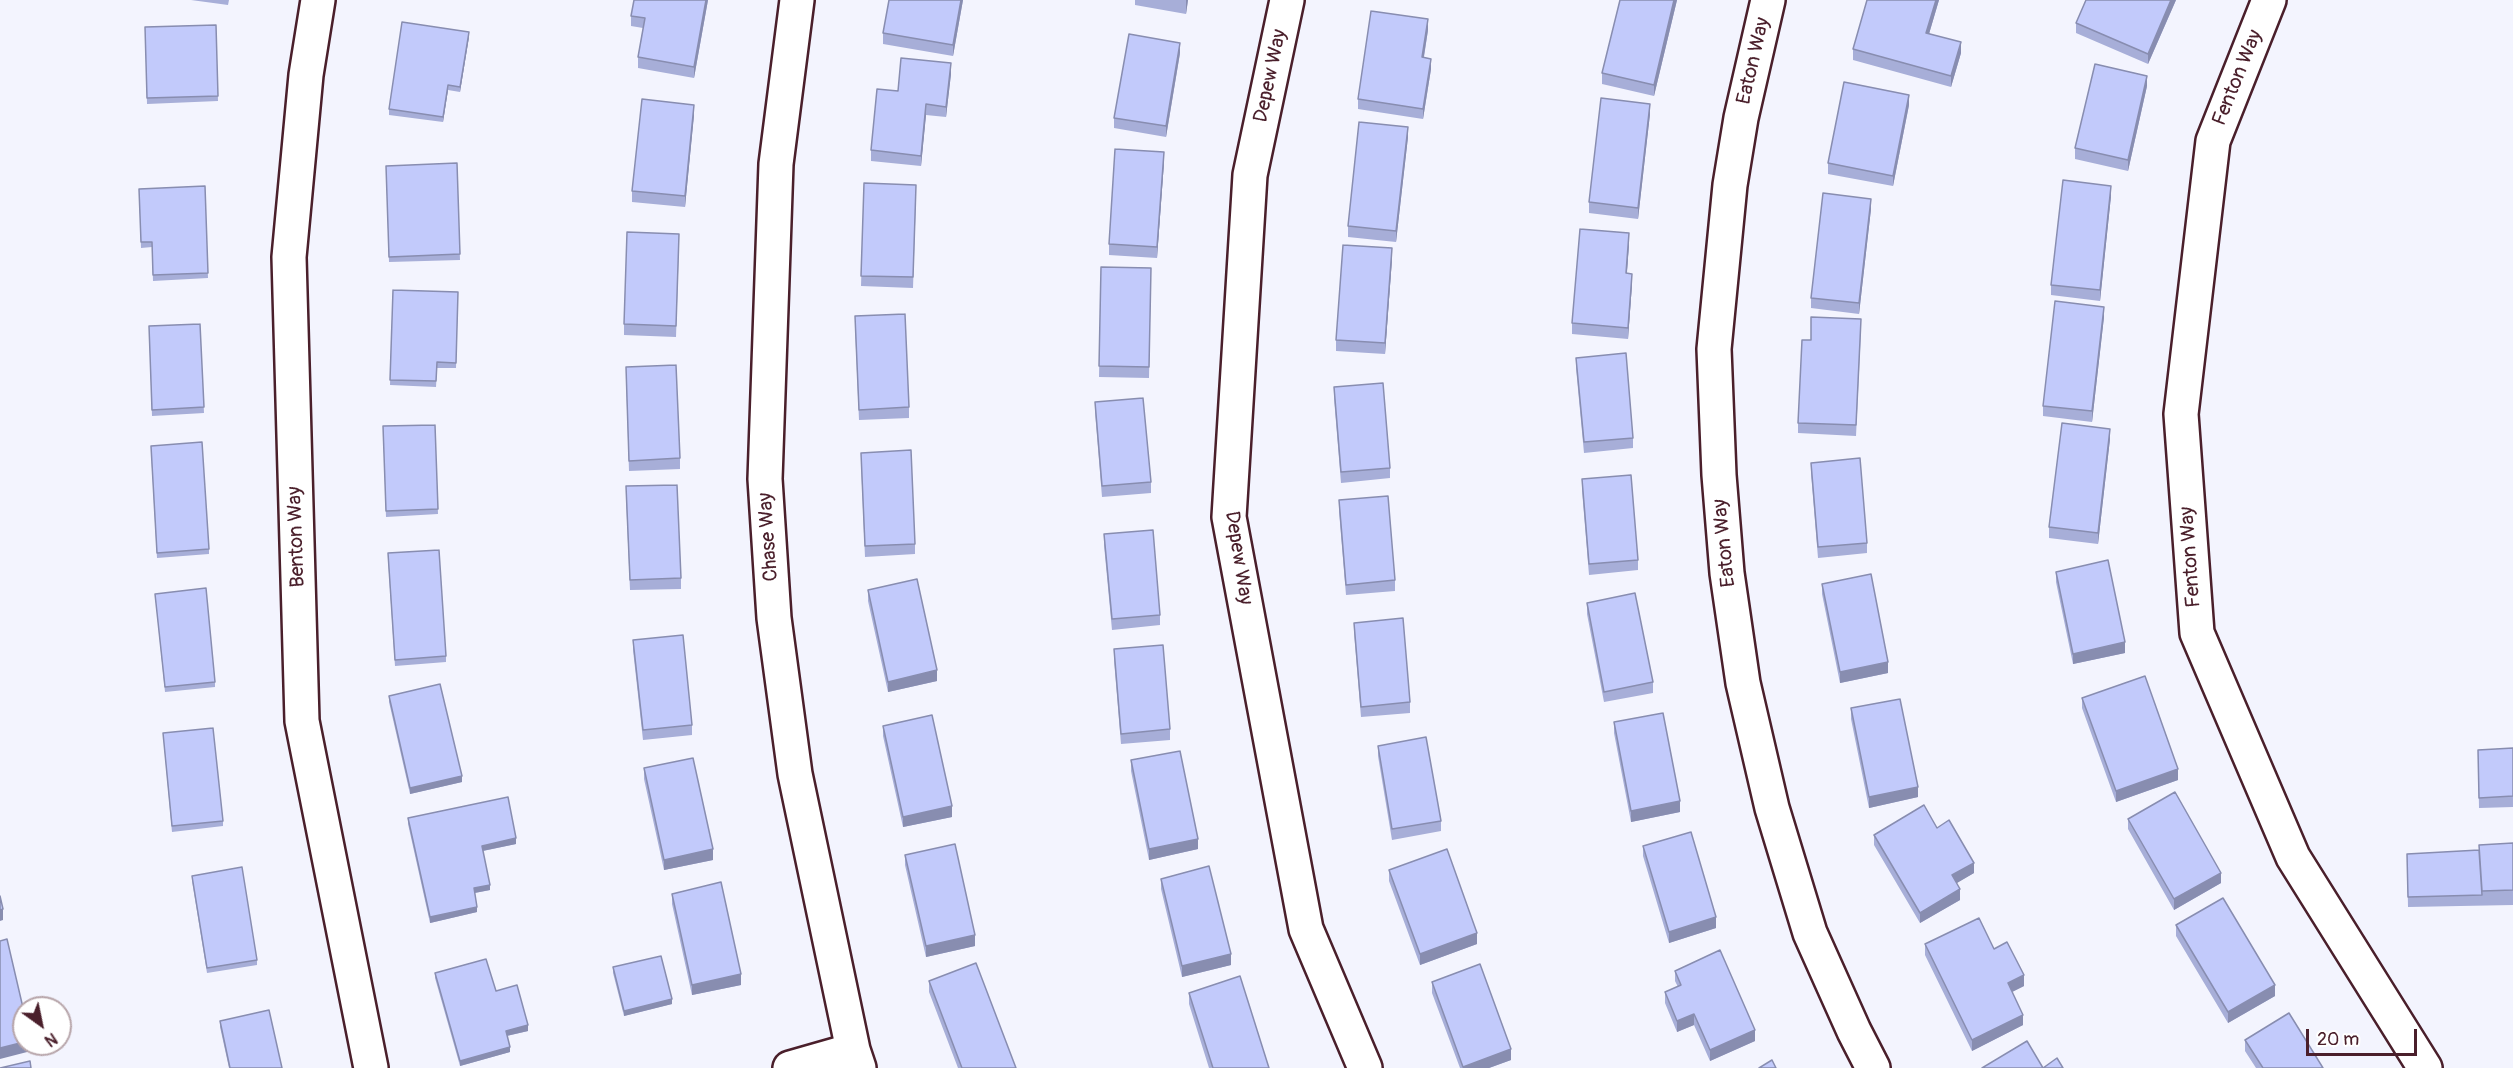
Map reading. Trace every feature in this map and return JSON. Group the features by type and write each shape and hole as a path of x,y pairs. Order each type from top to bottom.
{"street":[{"name":"Benton Way","path":"318,0 306,75 289,257 302,721 371,1068"},
{"name":"Chase Way","path":"797,0 776,164 765,479 774,618 795,774 856,1059"},
{"name":"Depew Way","path":"1287,0 1250,175 1229,518 1306,929 1365,1068"},
{"name":"Eaton Way","path":"1768,0 1741,118 1730,185 1714,349 1719,475 1727,573 1743,683 1772,808 1810,933 1873,1068"},
{"name":"Fenton Way","path":"2269,0 2213,141 2181,414 2197,633 2293,857 2425,1068"},
{"path":"790,1068 856,1059"}],"building":[{"path":"634,0 706,0 694,67 638,57 645,18 631,16"},
{"path":"889,0 961,0 953,45 883,33"},
{"path":"1620,0 1674,0 1654,85 1602,73"},
{"path":"1867,0 1936,0 1926,33 1961,42 1951,76 1853,49"},
{"path":"2086,0 2171,0 2148,54 2076,23"},
{"path":"1371,11 1428,19 1422,57 1431,59 1423,109 1358,99"},
{"path":"402,22 469,32 460,87 448,85 443,117 389,109"},
{"path":"216,25 218,96 147,98 145,27"},
{"path":"1129,34 1180,43 1166,126 1114,118"},
{"path":"901,58 951,63 946,107 926,104 921,156 871,150 877,89 898,91"},
{"path":"2095,64 2147,76 2128,160 2075,148"},
{"path":"1844,82 1909,95 1893,176 1828,163"},
{"path":"1601,98 1650,104 1638,208 1589,202"},
{"path":"642,99 694,105 685,196 632,191"},
{"path":"1359,122 1408,127 1396,231 1348,226"},
{"path":"1115,149 1164,152 1157,247 1109,244"},
{"path":"457,163 460,254 389,257 386,166"},
{"path":"2063,180 2111,186 2100,290 2051,285"},
{"path":"864,183 916,185 913,277 861,276"},
{"path":"205,186 208,273 153,275 152,242 141,242 139,189"},
{"path":"1823,193 1871,199 1859,303 1811,298"},
{"path":"1580,229 1629,233 1626,273 1632,274 1628,328 1572,323"},
{"path":"627,232 679,234 676,326 624,324"},
{"path":"1343,245 1392,248 1385,343 1336,340"},
{"path":"1101,267 1151,268 1149,367 1099,366"},
{"path":"393,290 458,292 456,363 437,362 436,381 390,380"},
{"path":"2055,301 2104,307 2092,411 2043,406"},
{"path":"905,314 909,407 859,410 855,316"},
{"path":"1811,317 1861,319 1856,425 1798,423 1802,340 1811,340"},
{"path":"200,324 204,407 152,410 149,326"},
{"path":"1626,353 1633,438 1584,442 1576,358"},
{"path":"676,365 680,458 629,461 626,367"},
{"path":"1383,383 1390,468 1341,472 1334,387"},
{"path":"1143,398 1151,482 1102,486 1095,402"},
{"path":"2062,423 2110,429 2098,533 2049,527"},
{"path":"435,425 438,509 386,511 383,426"},
{"path":"202,442 209,549 157,553 151,446"},
{"path":"911,450 915,544 865,546 861,453"},
{"path":"1860,458 1867,543 1818,547 1811,463"},
{"path":"1631,475 1638,560 1589,564 1582,479"},
{"path":"677,485 681,578 630,580 626,486"},
{"path":"1388,496 1395,580 1346,585 1339,500"},
{"path":"1153,530 1160,615 1112,619 1104,534"},
{"path":"439,550 446,656 395,660 388,553"},
{"path":"2108,560 2125,642 2073,654 2056,572"},
{"path":"1871,574 1888,662 1840,672 1822,584"},
{"path":"917,579 937,670 888,682 868,590"},
{"path":"206,588 215,682 165,687 155,594"},
{"path":"1635,593 1653,682 1604,692 1587,603"},
{"path":"1403,618 1410,702 1361,707 1354,623"},
{"path":"683,635 692,725 643,730 633,640"},
{"path":"1163,645 1170,729 1121,734 1114,649"},
{"path":"2145,676 2178,769 2116,791 2082,698"},
{"path":"440,684 462,776 410,788 389,696"},
{"path":"1900,699 1918,787 1869,797 1851,708"},
{"path":"1663,713 1680,801 1631,811 1614,722"},
{"path":"932,715 952,806 903,817 883,726"},
{"path":"213,728 223,821 172,826 163,733"},
{"path":"1426,737 1441,821 1392,829 1378,746"},
{"path":"2513,748 2513,796 2479,798 2478,750"},
{"path":"1180,751 1198,839 1149,849 1131,760"},
{"path":"693,758 713,849 664,860 644,768"},
{"path":"2175,792 2221,873 2174,899 2128,819"},
{"path":"508,797 516,838 482,846 490,885 474,888 477,907 430,917 408,818"},
{"path":"1924,805 1937,828 1949,820 1974,863 1952,875 1960,889 1920,913 1874,835"},
{"path":"1691,832 1716,917 1669,932 1643,846"},
{"path":"2513,843 2513,890 2482,891 2479,845"},
{"path":"955,844 975,935 926,946 905,855"},
{"path":"1447,849 1477,933 1420,954 1389,870"},
{"path":"2479,850 2482,895 2408,897 2407,854"},
{"path":"1209,866 1231,954 1182,966 1161,879"},
{"path":"242,867 257,960 207,968 192,876"},
{"path":"721,882 741,974 692,985 672,894"},
{"path":"2223,898 2275,985 2228,1012 2176,925"},
{"path":"1979,918 1994,949 2007,942 2024,975 2008,983 2023,1015 1972,1040 1925,944"},
{"path":"7,939 20,996 12,996 12,1045 0,1048 0,941"},
{"path":"1720,950 1755,1030 1710,1050 1694,1014 1677,1021 1665,992 1681,985 1675,971"},
{"path":"661,956 672,999 624,1011 613,967"},
{"path":"486,959 496,991 517,985 528,1025 506,1031 510,1047 460,1061 435,973"},
{"path":"976,963 1016,1068 962,1068 929,981"},
{"path":"1480,964 1511,1049 1463,1067 1432,982"},
{"path":"1240,976 1269,1068 1213,1068 1189,993"},
{"path":"269,1010 282,1068 230,1068 220,1021"},
{"path":"2289,1013 2323,1068 2263,1068 2245,1040"},
{"path":"2027,1041 2043,1068 1982,1068"},
{"path":"2057,1058 2063,1068 2043,1068"},
{"path":"1772,1060 1776,1068 1759,1068"},
{"path":"30,1061 31,1068 0,1068"}]}
